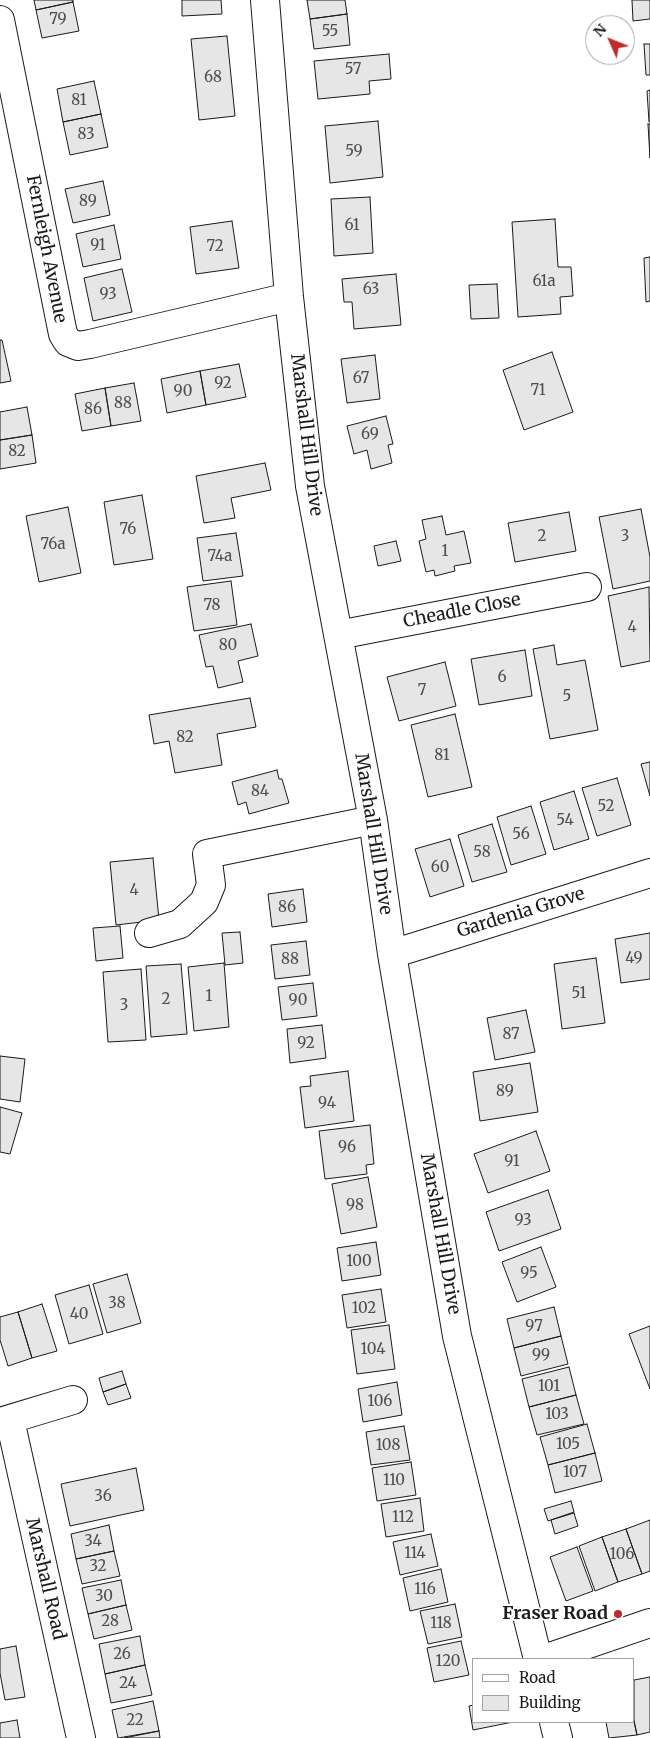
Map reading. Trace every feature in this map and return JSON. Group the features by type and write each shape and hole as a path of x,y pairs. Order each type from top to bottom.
{"street":[{"name":"Marshall Hill Drive","path":"265,0 289,297 310,486 373,820 392,954 457,1336 538,1658"},
{"name":"Fernleigh Avenue","path":"0,20 63,334 68,342 78,346 90,344 289,297"},
{"name":"Cheadle Close","path":"338,635 587,588"},
{"path":"149,933 180,924 204,902 210,885 207,854 373,820"},
{"name":"Gardenia Grove","path":"392,954 650,873"},
{"name":"Marshall Road","path":"73,1400 5,1421 81,1738"},
{"path":"547,1658 650,1624"},
{"path":"554,1723 558,1738"}],"building":[{"path":"34,0 73,0 73,2 36,10"},
{"path":"182,0 221,0 222,14 182,16"},
{"path":"307,0 345,0 347,14 310,19"},
{"path":"632,0 650,0 650,19 635,21 635,15 633,15"},
{"path":"73,2 79,31 42,38 36,10"},
{"path":"347,14 350,45 314,49 310,19"},
{"path":"227,36 235,116 199,120 191,39"},
{"path":"644,44 650,44 650,75 646,75"},
{"path":"389,54 391,79 369,81 370,94 318,99 314,61"},
{"path":"94,81 101,114 63,122 57,89"},
{"path":"650,90 650,122 649,122 647,91"},
{"path":"101,114 108,147 70,155 63,122"},
{"path":"378,121 383,177 330,183 325,126"},
{"path":"648,124 650,124 650,158"},
{"path":"103,181 110,215 73,223 65,189"},
{"path":"370,197 373,253 334,256 331,199"},
{"path":"555,219 558,267 571,267 573,296 560,297 561,314 518,317 512,222"},
{"path":"232,221 239,268 196,274 190,227"},
{"path":"114,225 121,259 83,267 76,234"},
{"path":"650,257 650,301 646,302 644,258"},
{"path":"122,269 132,312 93,321 84,278"},
{"path":"396,274 401,325 354,329 352,302 344,302 342,279"},
{"path":"497,284 499,318 471,319 469,285"},
{"path":"0,340 2,340 11,381 0,383"},
{"path":"552,352 573,412 524,430 503,370"},
{"path":"375,355 380,399 347,403 341,359"},
{"path":"239,364 246,397 206,405 200,371"},
{"path":"200,371 206,405 167,413 161,379"},
{"path":"134,383 141,421 111,426 105,388"},
{"path":"105,388 111,426 82,431 75,394"},
{"path":"27,407 32,435 0,440 0,412"},
{"path":"386,416 393,444 388,445 392,463 371,469 367,450 354,454 347,426"},
{"path":"32,435 36,463 0,469 0,440"},
{"path":"265,463 271,490 231,498 235,518 204,523 196,476"},
{"path":"142,495 153,559 114,565 104,502"},
{"path":"68,507 81,573 39,582 26,516"},
{"path":"641,509 650,557 650,581 613,589 599,517"},
{"path":"569,512 576,551 515,562 508,523"},
{"path":"442,516 446,535 464,531 471,563 454,566 455,571 435,576 434,570 426,572 419,541 426,539 422,520"},
{"path":"236,533 243,576 203,581 197,538"},
{"path":"396,541 401,561 378,566 374,546"},
{"path":"231,581 237,625 194,631 187,587"},
{"path":"649,587 650,661 621,667 608,596"},
{"path":"251,624 258,656 238,661 243,682 218,688 213,666 206,667 199,635"},
{"path":"554,645 557,665 585,660 598,730 550,739 533,649"},
{"path":"525,650 532,696 479,705 471,659"},
{"path":"445,662 456,706 399,721 387,677"},
{"path":"250,698 256,727 217,734 222,765 175,773 169,741 154,744 149,715"},
{"path":"455,714 472,787 428,797 411,725"},
{"path":"650,762 650,796 641,764"},
{"path":"277,770 279,779 282,779 289,803 249,814 246,802 238,805 232,782"},
{"path":"617,778 631,825 597,836 582,788"},
{"path":"574,791 589,839 554,850 540,802"},
{"path":"531,806 546,854 511,865 497,817"},
{"path":"492,824 507,872 472,882 458,835"},
{"path":"450,839 464,886 430,897 415,849"},
{"path":"153,858 159,920 116,925 110,862"},
{"path":"303,889 307,922 272,927 268,894"},
{"path":"120,926 123,958 96,961 93,928"},
{"path":"240,932 243,963 225,965 222,933"},
{"path":"650,933 650,979 621,983 615,939"},
{"path":"306,941 310,975 275,979 271,945"},
{"path":"596,958 605,1023 562,1029 554,964"},
{"path":"224,963 229,1027 194,1031 188,967"},
{"path":"181,964 187,1034 151,1037 146,966"},
{"path":"141,969 146,1040 108,1042 103,972"},
{"path":"313,983 317,1016 282,1020 278,987"},
{"path":"526,1010 535,1052 495,1060 487,1018"},
{"path":"322,1025 326,1058 290,1063 287,1029"},
{"path":"0,1056 25,1059 20,1102 0,1099"},
{"path":"530,1063 538,1112 480,1121 473,1072"},
{"path":"348,1071 354,1121 305,1128 300,1087 311,1086 310,1076"},
{"path":"0,1107 22,1113 10,1154 0,1152"},
{"path":"370,1125 374,1164 366,1165 367,1174 325,1179 319,1131"},
{"path":"536,1131 550,1171 488,1193 474,1154"},
{"path":"368,1177 377,1227 341,1234 332,1184"},
{"path":"548,1190 561,1229 499,1251 486,1212"},
{"path":"376,1242 381,1275 342,1281 337,1248"},
{"path":"541,1247 556,1287 517,1302 502,1262"},
{"path":"127,1274 141,1323 107,1333 93,1284"},
{"path":"89,1285 103,1334 69,1344 55,1295"},
{"path":"381,1289 386,1322 347,1328 342,1295"},
{"path":"42,1304 57,1351 32,1358 18,1312"},
{"path":"554,1307 561,1336 514,1348 507,1319"},
{"path":"18,1312 32,1358 8,1366 0,1340 0,1317"},
{"path":"389,1325 395,1369 357,1374 351,1330"},
{"path":"650,1326 650,1389 629,1334"},
{"path":"561,1336 568,1364 521,1376 514,1348"},
{"path":"569,1367 576,1395 529,1407 522,1379"},
{"path":"122,1371 126,1384 103,1392 99,1378"},
{"path":"397,1382 402,1415 363,1422 358,1389"},
{"path":"126,1384 131,1398 108,1405 103,1392"},
{"path":"576,1395 584,1424 537,1435 529,1407"},
{"path":"587,1424 595,1453 548,1465 540,1437"},
{"path":"404,1426 410,1460 371,1465 366,1432"},
{"path":"595,1453 602,1481 555,1493 548,1465"},
{"path":"411,1462 416,1495 377,1501 372,1468"},
{"path":"136,1468 144,1510 70,1526 61,1484"},
{"path":"420,1498 424,1531 386,1537 381,1504"},
{"path":"571,1501 574,1512 548,1521 544,1509"},
{"path":"574,1513 578,1526 555,1534 551,1520"},
{"path":"650,1520 650,1571 642,1574 626,1529"},
{"path":"109,1525 114,1551 76,1559 71,1534"},
{"path":"626,1529 642,1574 618,1582 602,1537"},
{"path":"431,1534 438,1566 400,1575 393,1542"},
{"path":"602,1537 618,1582 595,1591 579,1546"},
{"path":"577,1547 593,1591 566,1601 550,1557"},
{"path":"114,1551 120,1576 82,1584 76,1559"},
{"path":"441,1569 448,1602 410,1611 403,1578"},
{"path":"121,1580 126,1605 88,1614 82,1588"},
{"path":"455,1604 462,1637 428,1644 420,1611"},
{"path":"126,1605 132,1630 94,1639 88,1614"},
{"path":"140,1636 145,1665 105,1674 99,1644"},
{"path":"461,1641 469,1675 434,1682 427,1648"},
{"path":"16,1646 25,1697 5,1700 0,1673 0,1649"},
{"path":"145,1665 152,1695 111,1703 105,1674"},
{"path":"650,1677 650,1732 637,1735 634,1723 635,1680"},
{"path":"153,1701 159,1731 118,1738 112,1710"},
{"path":"472,1705 472,1723 508,1723 473,1730 469,1706"},
{"path":"17,1720 20,1738 0,1738 0,1723"},
{"path":"606,1723 634,1723 637,1735 609,1738"},
{"path":"159,1731 160,1738 124,1738"}],"place":[{"name":"Fraser Road","path":"618,1614"}]}
